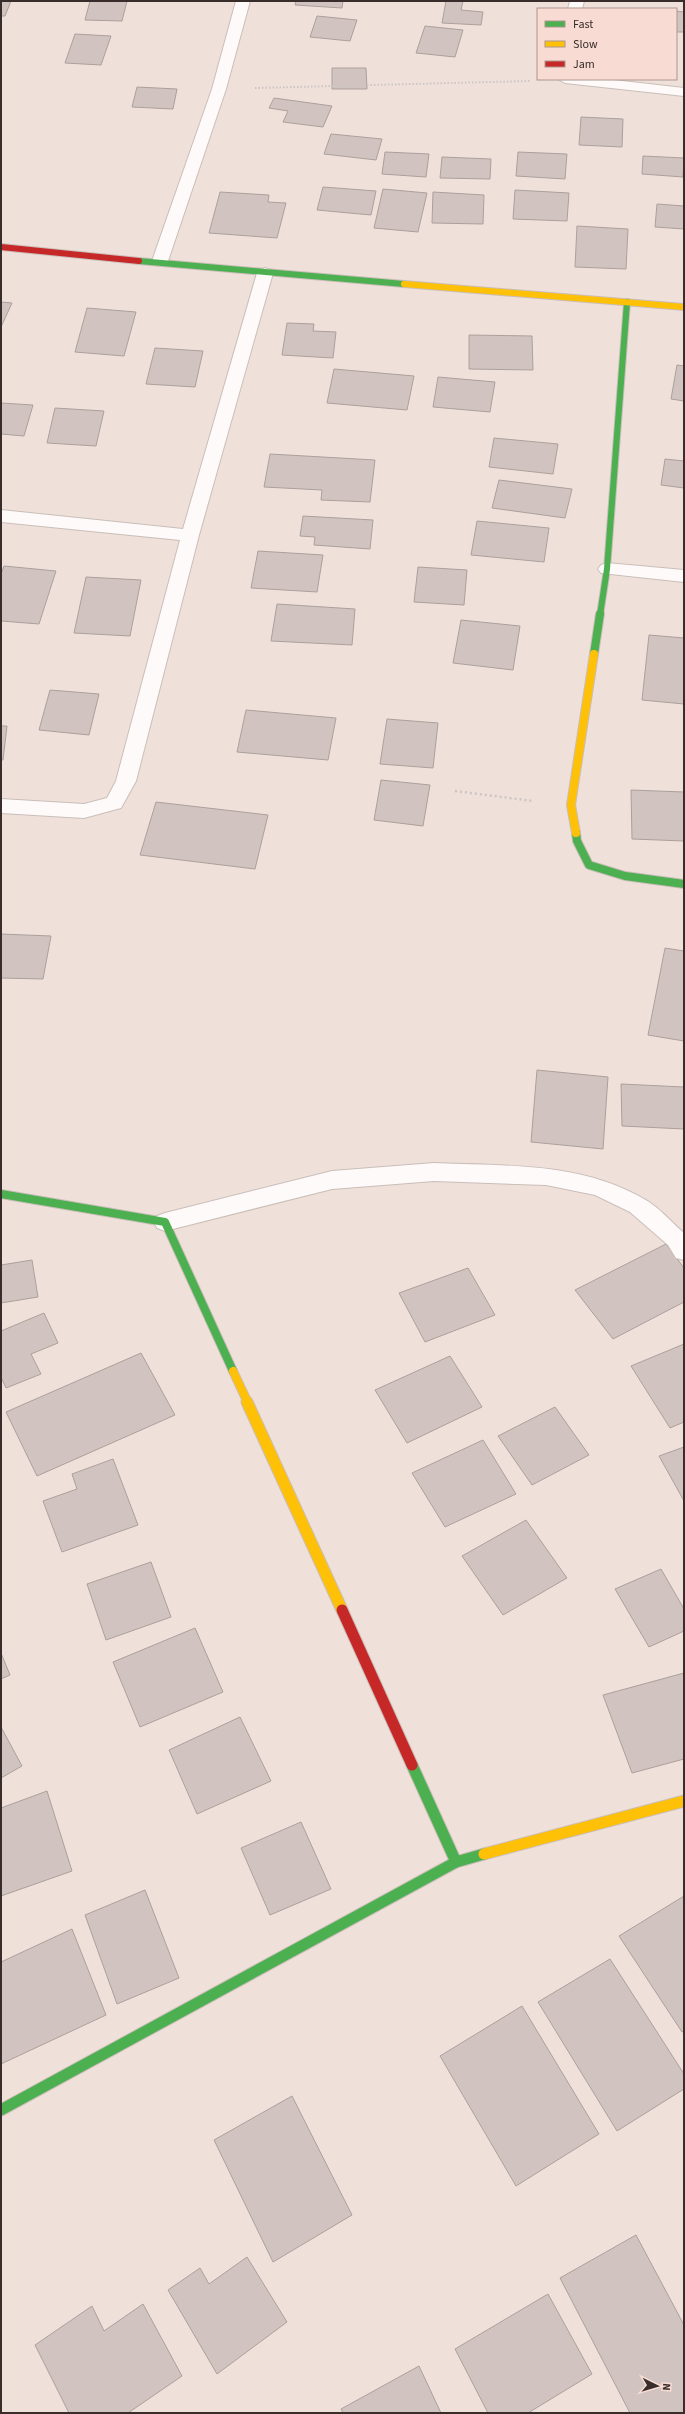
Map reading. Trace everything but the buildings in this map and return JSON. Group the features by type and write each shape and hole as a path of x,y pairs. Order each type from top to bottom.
{"street":[{"path":"160,261 219,89 243,1"},
{"path":"565,80 684,92"},
{"path":"1,247 160,261 265,273 684,307"},
{"path":"1,806 84,811 114,803 126,780 190,535 265,273"},
{"path":"628,302 607,568 571,805 577,841 589,865 625,876 684,884"},
{"path":"1,516 190,535"},
{"path":"607,568 684,576"},
{"path":"1,1194 165,1222 332,1180 434,1172 546,1176 599,1187 638,1206 676,1239 684,1251"},
{"path":"165,1222 456,1862"},
{"path":"1,2110 456,1862 684,1800"}],"path":[{"path":"219,89 565,80"},
{"path":"455,791 571,805"}],"traffic: fast":[{"path":"139,261 404,284"},
{"path":"594,654 607,569 627,302"},
{"path":"576,833 577,841 589,865 625,876 684,884"},
{"path":"1,1194 165,1222 233,1371"},
{"path":"412,1765 456,1862"},
{"path":"1,2110 456,1862 484,1854"}],"traffic: slow":[{"path":"404,284 684,307"},
{"path":"576,833 571,805 594,654"},
{"path":"233,1371 342,1610"},
{"path":"484,1854 684,1801"}],"traffic: jam":[{"path":"1,247 139,261"},
{"path":"342,1610 412,1765"}]}
